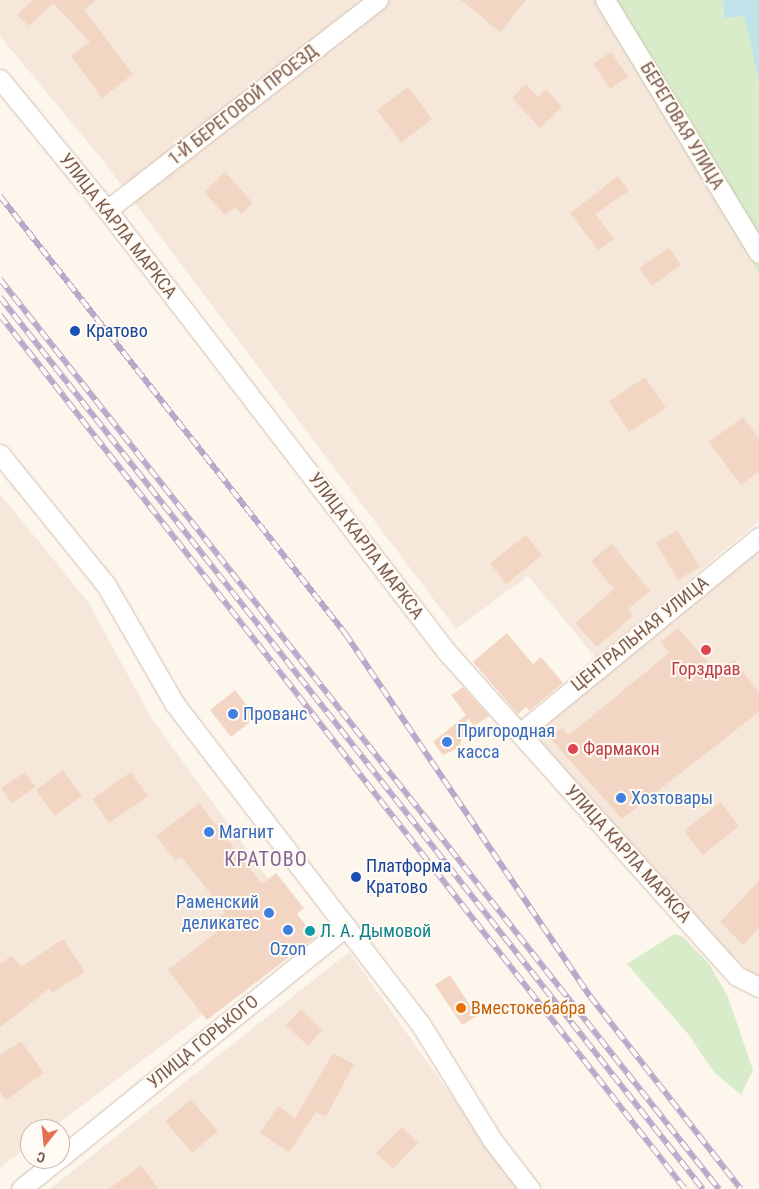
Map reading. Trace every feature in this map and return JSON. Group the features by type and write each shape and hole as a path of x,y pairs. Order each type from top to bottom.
{"street":[{"name":"1-Й БЕРЕГОВОЙ ПРОЕЗД","path":"107,210 378,0"},
{"name":"БЕРЕГОВАЯ УЛИЦА","path":"605,0 759,253"},
{"name":"УЛИЦА КАРЛА МАРКСА","path":"0,79 107,210 446,651 521,732 737,976 759,987"},
{"path":"0,454 106,585 174,703 421,1025 493,1140 530,1189"},
{"name":"ЦЕНТРАЛЬНАЯ УЛИЦА","path":"521,732 759,537"},
{"name":"УЛИЦА ГОРЬКОГО","path":"70,1149 346,926"},
{"name":"УЛИЦА ГОРЬКОГО","path":"21,1189 46,1169"}],"shaded area":[{"path":"0,0 593,0 759,273 759,521 596,658 528,576 456,629 100,157 0,36"},
{"path":"0,494 88,602 152,719 309,935 64,1119 20,1119 20,1153 0,1168"},
{"path":"759,550 759,980 684,914 535,734"},
{"path":"349,952 518,1189 50,1189"}],"green space":[{"path":"593,0 723,0 724,18 744,15 759,82 759,273"},
{"path":"674,934 683,937 710,965 728,997 753,1070 741,1095 714,1072 688,1034 627,964"}],"water":[{"path":"723,0 759,0 759,82 744,16 724,18"}],"building":[{"path":"33,0 96,0 84,10 133,74 102,98 71,56 90,42 53,3 29,26 17,15"},
{"path":"461,0 526,0 500,32"},
{"path":"611,52 628,77 610,89 593,64"},
{"path":"526,84 538,97 546,89 562,107 540,128 512,98"},
{"path":"408,87 432,119 401,143 377,110"},
{"path":"225,172 253,203 241,214 235,207 225,215 204,192"},
{"path":"618,176 629,191 595,214 614,239 598,250 570,213"},
{"path":"669,248 681,265 652,286 639,268"},
{"path":"645,377 666,408 629,432 609,401"},
{"path":"743,417 759,438 759,471 741,485 709,442"},
{"path":"677,530 700,567 678,580 656,543"},
{"path":"526,535 542,555 506,584 490,563"},
{"path":"612,544 650,591 628,609 633,616 597,647 575,623 614,589 591,561"},
{"path":"678,628 717,672 734,660 759,692 759,712 622,819 550,738 562,728 569,735 669,653 661,642"},
{"path":"507,633 533,664 541,657 563,683 529,711 526,707 518,714 473,662"},
{"path":"463,687 489,716 474,726 468,718 459,748 443,755 433,742 466,715 451,695"},
{"name":"Прованс","path":"235,690 256,717 231,737 210,710"},
{"path":"63,770 82,796 55,816 36,790"},
{"path":"25,772 36,787 12,803 1,788"},
{"path":"131,772 148,796 109,823 92,799"},
{"path":"720,802 739,826 703,855 684,831"},
{"path":"199,803 262,884 276,873 304,908 297,914 315,937 207,1020 168,970 218,931 212,923 225,913 182,857 175,860 156,836"},
{"path":"759,881 759,928 743,945 720,922"},
{"path":"63,939 85,972 52,993 49,989 0,1027 0,964 12,955 21,967"},
{"path":"450,975 477,1016 462,1025 435,985"},
{"path":"301,1009 322,1030 308,1046 286,1025"},
{"path":"21,1041 44,1073 6,1100 0,1092 0,1055"},
{"path":"333,1053 354,1064 326,1117 316,1112 289,1152 260,1133 278,1106 295,1118"},
{"path":"191,1100 218,1131 192,1153 165,1121"},
{"path":"402,1127 418,1143 393,1169 376,1153"},
{"path":"141,1165 158,1189 108,1189 133,1171"}],"railway":[{"path":"0,196 345,633 590,996 741,1189"},
{"path":"0,279 719,1189"},
{"path":"0,297 703,1189"},
{"path":"0,315 685,1189"}],"place":[{"name":"Кратово","path":"75,331"},
{"name":"Горздрав","path":"706,650"},
{"name":"Прованс","path":"233,714"},
{"name":"Пригородная касса","path":"447,742"},
{"name":"Фармакон","path":"573,749"},
{"name":"Хозтовары","path":"621,798"},
{"name":"Магнит","path":"209,832"},
{"name":"Платформа Кратово","path":"356,877"},
{"name":"Раменский деликатес","path":"269,913"},
{"name":"Ozon","path":"288,930"},
{"name":"Л. А. Дымовой","path":"310,931"},
{"name":"Вместокебабра","path":"461,1008"}],"district":[{"name":"КРАТОВО","path":"266,859"}]}
